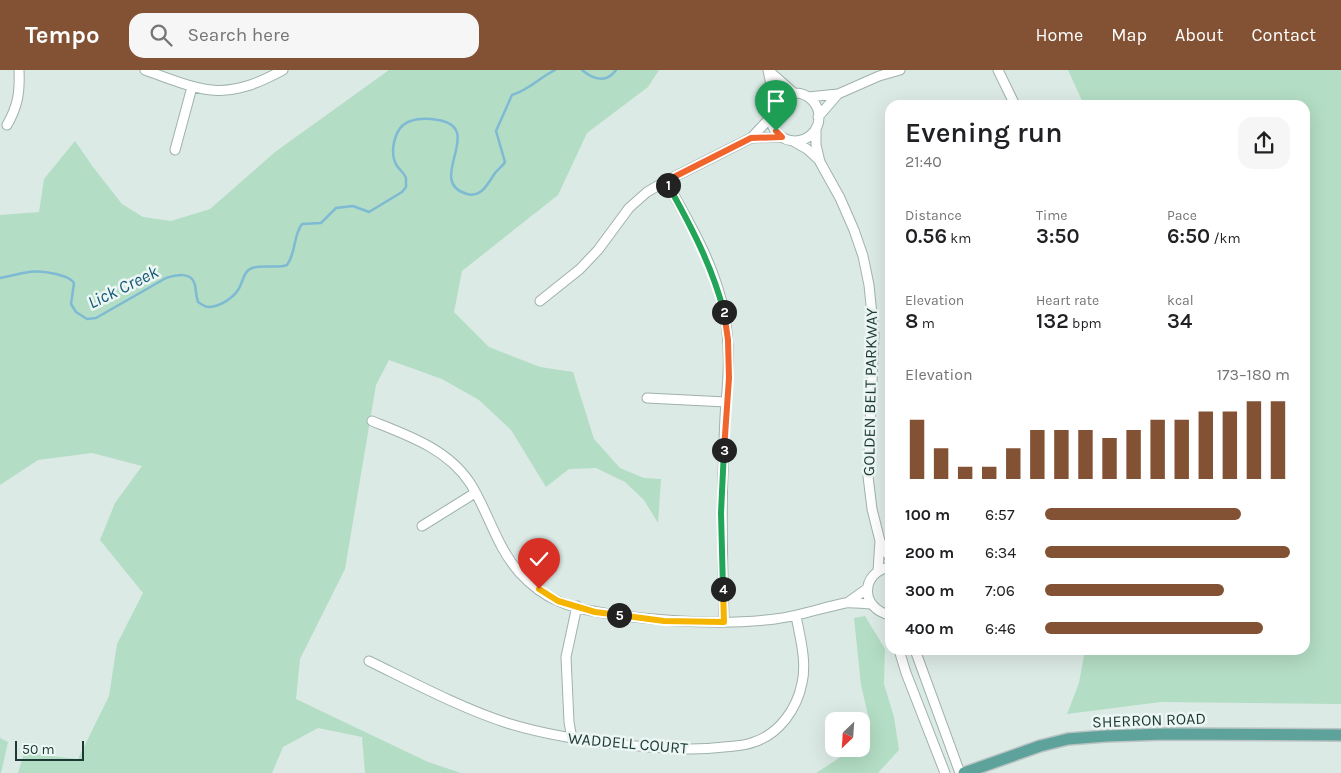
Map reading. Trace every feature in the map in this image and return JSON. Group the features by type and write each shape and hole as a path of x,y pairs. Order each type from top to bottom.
{"main road":[{"name":"SHERRON ROAD","path":"962,773 1040,746 1068,739 1165,734 1341,735"}],"street":[{"path":"8,125 16,108 20,86 19,70"},
{"path":"145,70 192,87 220,91 248,87 284,70"},
{"path":"768,70 794,93"},
{"path":"768,70 775,104"},
{"path":"540,300 580,269 598,250 629,208 647,192 751,138 771,116 775,104 780,98 794,93 808,97 838,94 879,76 900,70"},
{"path":"998,70 1013,100"},
{"path":"175,150 192,87"},
{"path":"818,117 838,94"},
{"path":"751,138 782,137 792,140 806,138 816,128 818,117 817,110 808,97"},
{"path":"771,116 772,124 782,137"},
{"name":"GOLDEN BELT PARKWAY","path":"816,128 816,145 820,162 840,198 854,230 863,256 869,285 874,335 868,476 872,509 880,541 885,550"},
{"name":"GOLDEN BELT PARKWAY","path":"792,140 807,149 820,162"},
{"path":"666,181 701,246 715,279 724,311 728,340 729,378 726,402 721,513 724,622"},
{"path":"647,398 726,402"},
{"path":"372,421 433,448 454,466 469,482 504,552 520,573 539,589 558,601 595,612 664,621 724,622 796,616 847,603 871,604"},
{"path":"422,526 475,493"},
{"name":"GOLDEN BELT PARKWAY","path":"878,570 880,541"},
{"path":"885,568 878,570 870,581 867,593 871,604 876,610 885,614"},
{"path":"847,603 868,588"},
{"path":"572,739 569,722 566,657 576,606"},
{"name":"WADDELL COURT","path":"369,661 481,714 542,733 572,739 661,749 701,750 753,743 777,729 787,718 798,697 802,683 803,656 796,616"},
{"path":"901,655 945,773"},
{"path":"918,655 962,773"}],"green space":[{"path":"389,70 659,70 648,87 587,133 558,195 462,271 454,312 489,347 540,367 573,372 594,439 620,468 644,478 661,479 658,523 644,500 625,482 596,468 569,469 546,487 511,430 479,400 442,379 389,360 376,385 345,569 300,659 296,699 428,762 461,773 365,773 362,737 318,728 283,747 272,773 18,773 24,753 78,759 109,696 117,644 143,593 100,540 115,503 142,466 92,453 38,460 0,485 0,215 39,212 44,179 75,141 122,204 143,217 171,221 210,209 275,152"},
{"path":"1068,70 1341,70 1341,704 1161,702 1067,714 1079,683 1084,655 1310,655 1310,100 1082,100"},
{"path":"865,616 885,649 884,684 894,717 899,750 878,773 816,773 839,758 870,758 870,712 867,712 861,685 854,618"},
{"path":"0,738 8,742 1,773 0,773"}],"waterway":[{"name":"Lick Creek","path":"0,278 27,272 47,272 66,277 74,283 71,304 76,312 87,319 96,318 166,278 179,275 191,278 195,285 198,302 207,307 216,306 225,302 235,293 240,287 245,274 252,268 287,265 302,224 321,223 336,208 353,206 369,212 402,192 406,187 406,178 397,166 393,148 396,135 403,125 408,122 430,119 452,125 457,133 451,178 455,188 472,195 481,192 505,162 496,131 512,95 524,90 555,70"},
{"name":"Lick Creek","path":"582,70 599,79 608,77 616,70"}],"route":[{"path":"539,589 558,601 595,612 664,621 724,622 721,513 726,402 729,378 728,340 724,311 715,279 686,216 666,181 751,138 782,137 776,131"}]}
